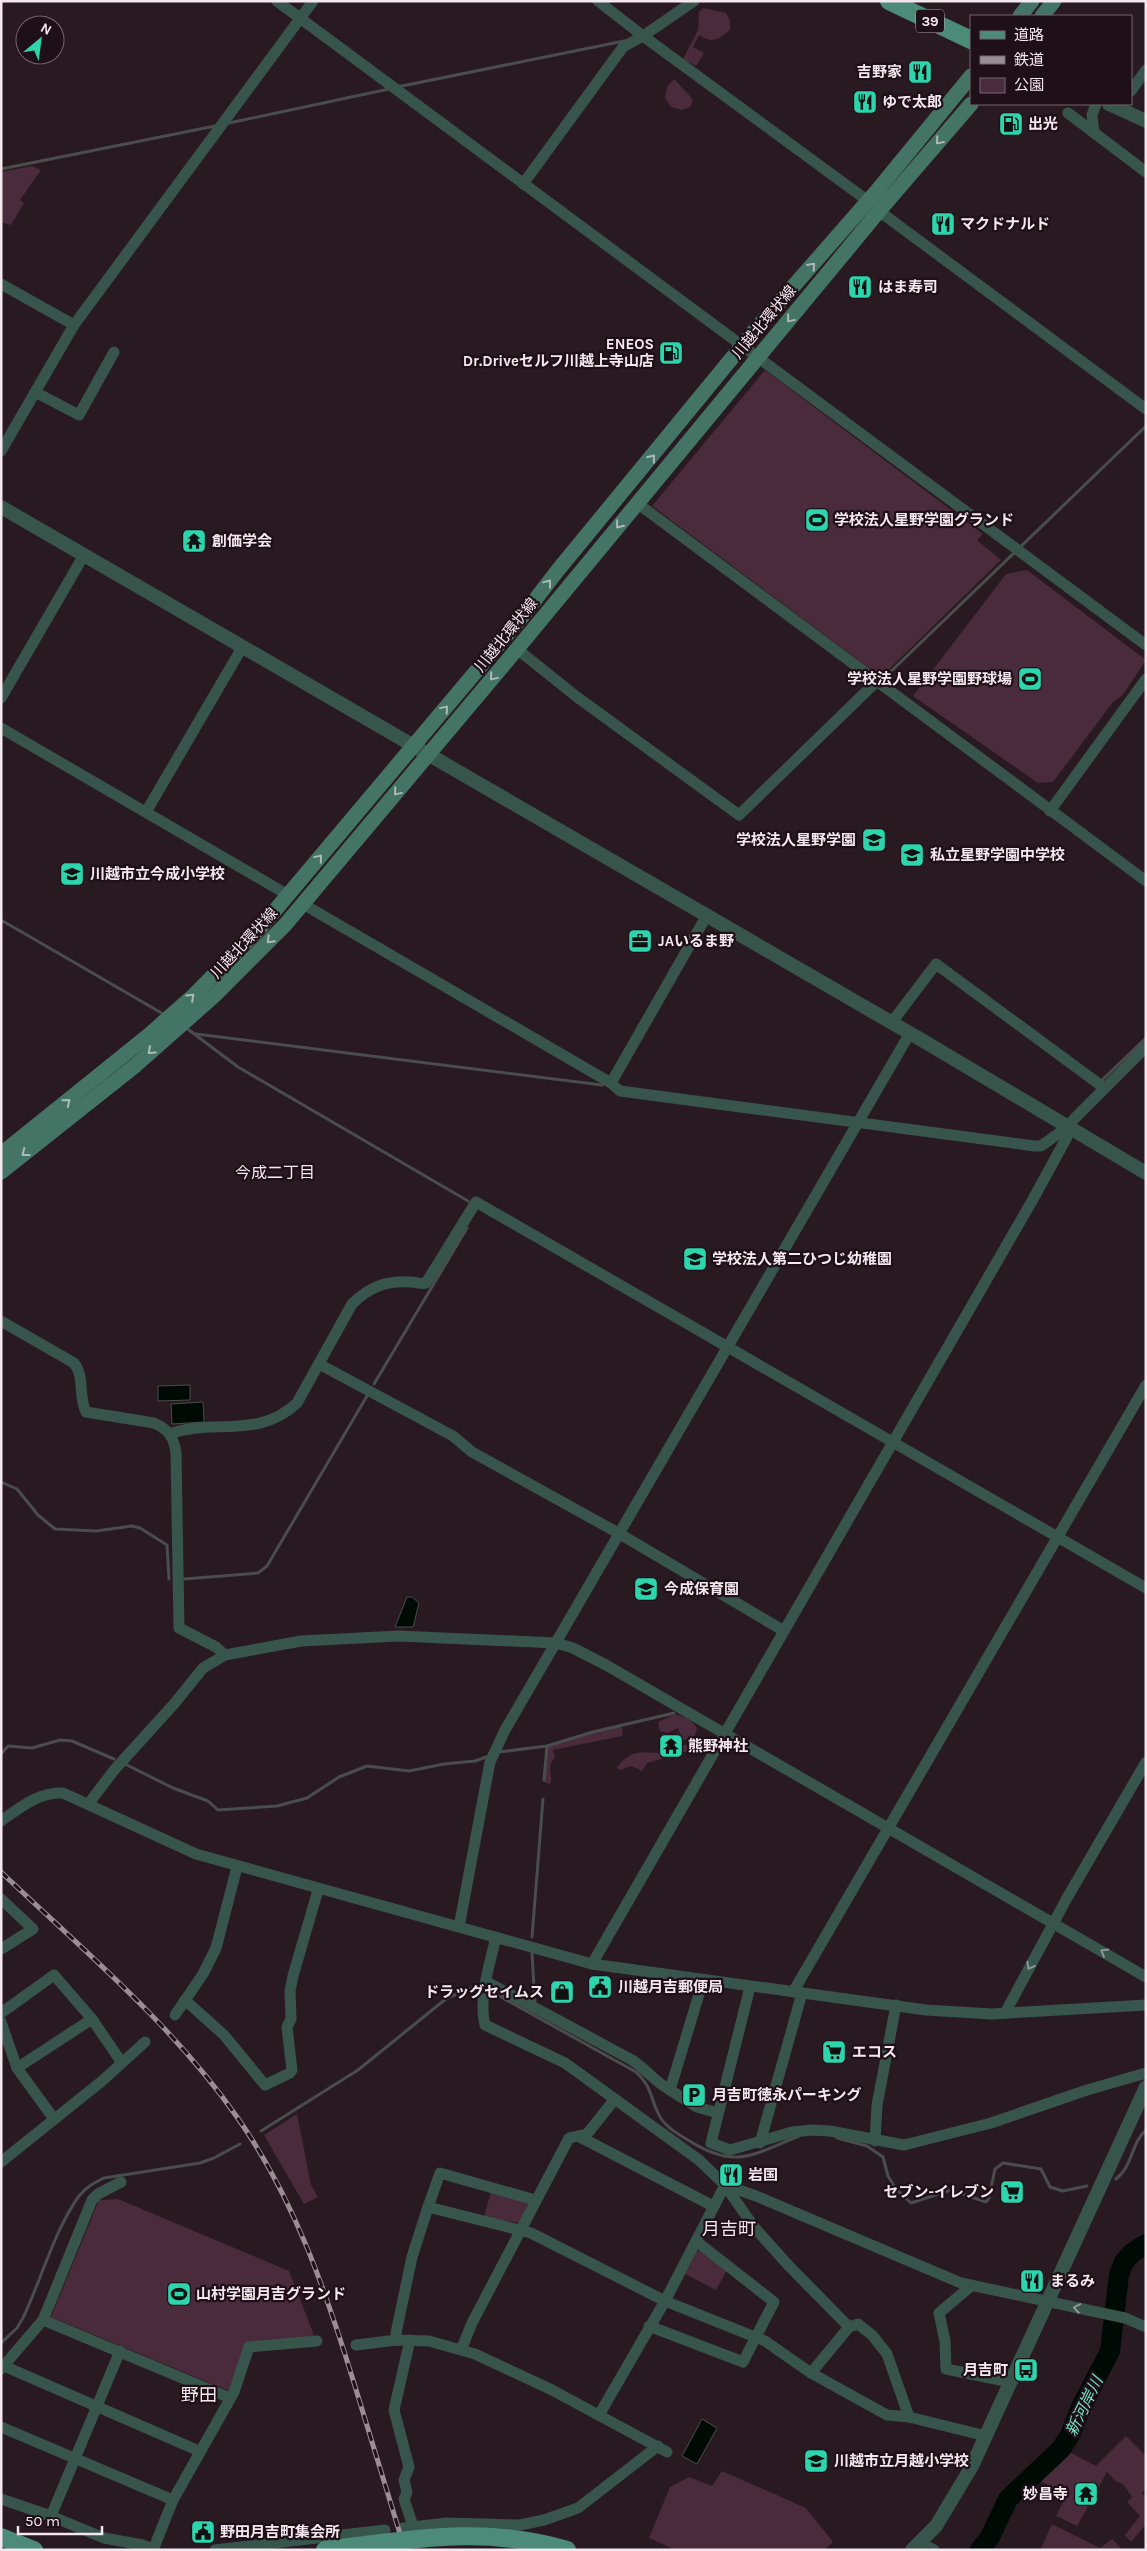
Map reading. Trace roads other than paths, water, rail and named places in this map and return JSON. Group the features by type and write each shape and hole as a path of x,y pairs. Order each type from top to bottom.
{"main road":[{"name":"39","path":"889,1 970,40"},
{"path":"1021,15 1032,1"},
{"path":"1043,15 1054,1"},
{"name":"川越北環状線","path":"1,1172 136,1065 207,1002 303,904 758,358 970,77"},
{"name":"川越北環状線","path":"1,1154 150,1034 194,995 261,927 414,746 743,347 873,206 970,105"},
{"path":"324,2550 433,2538 492,2535 523,2539 567,2550"},
{"path":"9,2540 34,2550"}],"street":[{"path":"277,1 1146,645"},
{"path":"1,450 74,325 313,1"},
{"path":"598,1 1146,409"},
{"path":"523,184 623,47 643,36 694,1"},
{"path":"1132,90 1146,70"},
{"path":"1094,133 1092,115 1096,105"},
{"path":"1116,105 1146,121"},
{"path":"1068,113 1146,172"},
{"path":"1,284 74,325"},
{"path":"35,392 78,415 114,352"},
{"path":"637,503 1146,881"},
{"path":"1,507 892,1022 1146,1173"},
{"path":"1,698 84,555"},
{"path":"146,812 243,646"},
{"path":"517,649 577,697 739,815 877,681"},
{"path":"1050,810 1146,678"},
{"path":"1,728 288,895"},
{"path":"303,904 611,1083 620,1091 859,1119 1041,1146 1069,1126 1103,1087 1146,1047"},
{"path":"611,1083 707,915"},
{"path":"892,1022 936,964 1103,1087"},
{"path":"459,1927 490,1762 497,1745 910,1033"},
{"path":"592,1964 1054,1163 1067,1137 1069,1126"},
{"path":"170,1434 177,1431 251,1425 272,1420 297,1403 349,1308 359,1296 388,1282 426,1283 476,1202 729,1346 1146,1588"},
{"path":"1,1321 74,1363 80,1372 83,1406 86,1412 154,1423 164,1427 170,1434 175,1442 176,1453 179,1628 216,1647 225,1654"},
{"path":"319,1364 453,1436 472,1452 620,1534 784,1630"},
{"path":"760,2143 798,1993 888,1828 1146,1385"},
{"path":"89,1804 115,1769 203,1668 225,1654 301,1641 399,1636 556,1642 606,1665 1146,1977"},
{"path":"1005,2013 1146,1762"},
{"path":"1,1821 28,1802 47,1794 63,1793 196,1854 318,1890 592,1964 703,1981 926,2010 1005,2013 1146,2005"},
{"path":"175,2015 203,1974 216,1948 237,1867"},
{"path":"185,2000 224,2035 265,2085 290,2073 292,2070 287,2027 291,2019 289,2007 291,1983 318,1890"},
{"path":"1,1899 33,1929 1,1950"},
{"path":"496,1938 486,1982 483,2017 485,2025 565,2063 699,2160 725,2185 754,2227 850,2327"},
{"path":"1,2014 54,1975 92,2019 122,2063"},
{"path":"670,2090 703,1981"},
{"path":"486,1982 632,2060 648,2070 657,2083 697,2107 718,2113"},
{"path":"699,2160 711,2143 750,1987"},
{"path":"875,2141 877,2105 896,2005"},
{"path":"17,2068 92,2019"},
{"path":"1,2022 17,2068 54,2119"},
{"path":"1,2162 145,2042"},
{"path":"711,2143 730,2150 760,2143 792,2132 812,2130 830,2131 904,2146 991,2123 1087,2090 1146,2074"},
{"path":"923,2548 957,2494 986,2436 1146,2087"},
{"path":"461,2350 478,2312 522,2231 535,2200 568,2138 587,2134 615,2099"},
{"path":"578,2136 593,2146 713,2206"},
{"path":"397,2340 396,2333 412,2257 440,2174 535,2200"},
{"path":"121,2182 98,2194 92,2200 43,2320 3,2367 199,2451"},
{"path":"725,2185 756,2196 923,2269 971,2286 1108,2314 1125,2318 1146,2327"},
{"path":"599,2415 665,2301 725,2185"},
{"path":"428,2207 522,2231 665,2301 765,2342 811,2374 887,2415 909,2417 986,2436"},
{"path":"649,2326 743,2362 774,2302 696,2241"},
{"path":"971,2286 938,2314 945,2340 946,2369 1010,2382"},
{"path":"43,2320 230,2398"},
{"path":"811,2374 850,2327 858,2324 881,2345 887,2354 909,2417"},
{"path":"356,2345 397,2340 410,2340 429,2341 482,2357 663,2449 578,2508 544,2520 520,2526 447,2523 408,2527 404,2499 407,2492 404,2480 409,2467 394,2410 410,2340"},
{"path":"1,2499 51,2516 104,2538 143,2545 154,2549 173,2500 230,2398 249,2347 316,2341"},
{"path":"51,2516 120,2351"},
{"path":"1,2427 173,2500"},
{"path":"215,2550 385,2530"}],"waterway":[{"path":"397,87 624,41"},
{"path":"229,123 389,89"},
{"path":"1,169 215,126"},
{"path":"883,679 1146,426"},
{"path":"1,920 165,1015"},
{"path":"185,1027 238,1067 468,1201"},
{"path":"196,1034 602,1085"},
{"path":"1102,1080 1146,1038"},
{"path":"374,1384 467,1228"},
{"path":"184,1579 258,1573 267,1566 367,1396"},
{"path":"1,1482 17,1489 38,1515 55,1529 96,1531 132,1526 140,1528 167,1545 169,1579"},
{"path":"499,1752 547,1746 593,1732 674,1713"},
{"path":"1,1754 8,1746 32,1748 60,1740 72,1741 114,1759"},
{"path":"544,1780 547,1746"},
{"path":"127,1765 173,1788 208,1801 218,1810 277,1806 307,1798 339,1777 367,1766 409,1771 444,1764 475,1761 489,1756"},
{"path":"532,1937 543,1799"},
{"path":"532,1953 535,2005"},
{"path":"261,2131 358,2070 447,1998 472,1988 492,1992 636,2072 648,2088 664,2123 704,2149 719,2155 731,2157 744,2156 756,2154 799,2136"},
{"path":"1116,2179 1126,2168 1137,2141 1146,2130"},
{"path":"837,2138 867,2146 883,2157 888,2176 896,2189 911,2203 951,2190 986,2202 989,2198 995,2169 1003,2163 1041,2169 1050,2187 1063,2191 1087,2186"},
{"path":"1,2343 17,2328 23,2318 55,2239 70,2209 87,2188 104,2178 200,2163 240,2144"},
{"name":"新河岸川","path":"980,2550 990,2537 1008,2499 1061,2449 1070,2435 1081,2407 1110,2351 1119,2275 1124,2262 1132,2253 1146,2244"}],"railway":[{"path":"1,1872 95,1959 184,2050 212,2083 257,2148 291,2212 332,2313 405,2550"}],"place":[{"name":"吉野家","path":"920,72"},
{"name":"ゆで太郎","path":"865,102"},
{"name":"出光","path":"1011,124"},
{"name":"マクドナルド","path":"943,224"},
{"name":"はま寿司","path":"860,287"},
{"name":"ENEOS Dr.Driveセルフ川越上寺山店","path":"671,353"},
{"name":"学校法人星野学園グランド","path":"817,520"},
{"name":"創価学会","path":"194,541"},
{"name":"学校法人星野学園野球場","path":"1030,679"},
{"name":"学校法人星野学園","path":"874,840"},
{"name":"私立星野学園中学校","path":"912,855"},
{"name":"川越市立今成小学校","path":"72,874"},
{"name":"JAいるま野","path":"640,941"},
{"name":"学校法人第二ひつじ幼稚園","path":"695,1259"},
{"name":"今成保育園","path":"646,1589"},
{"name":"熊野神社","path":"671,1746"},
{"name":"川越月吉郵便局","path":"600,1987"},
{"name":"ドラッグセイムス","path":"562,1992"},
{"name":"エコス","path":"834,2052"},
{"name":"月吉町徳永パーキング","path":"694,2095"},
{"name":"岩国","path":"731,2175"},
{"name":"セブン-イレブン","path":"1012,2192"},
{"name":"まるみ","path":"1032,2281"},
{"name":"山村学園月吉グランド","path":"179,2294"},
{"name":"月吉町","path":"1026,2370"},
{"name":"川越市立月越小学校","path":"816,2461"},
{"name":"妙昌寺","path":"1086,2494"},
{"name":"野田月吉町集会所","path":"203,2532"}],"district":[{"name":"今成二丁目","path":"275,1172"},
{"name":"月吉町","path":"729,2229"},
{"name":"野田","path":"199,2395"}]}
